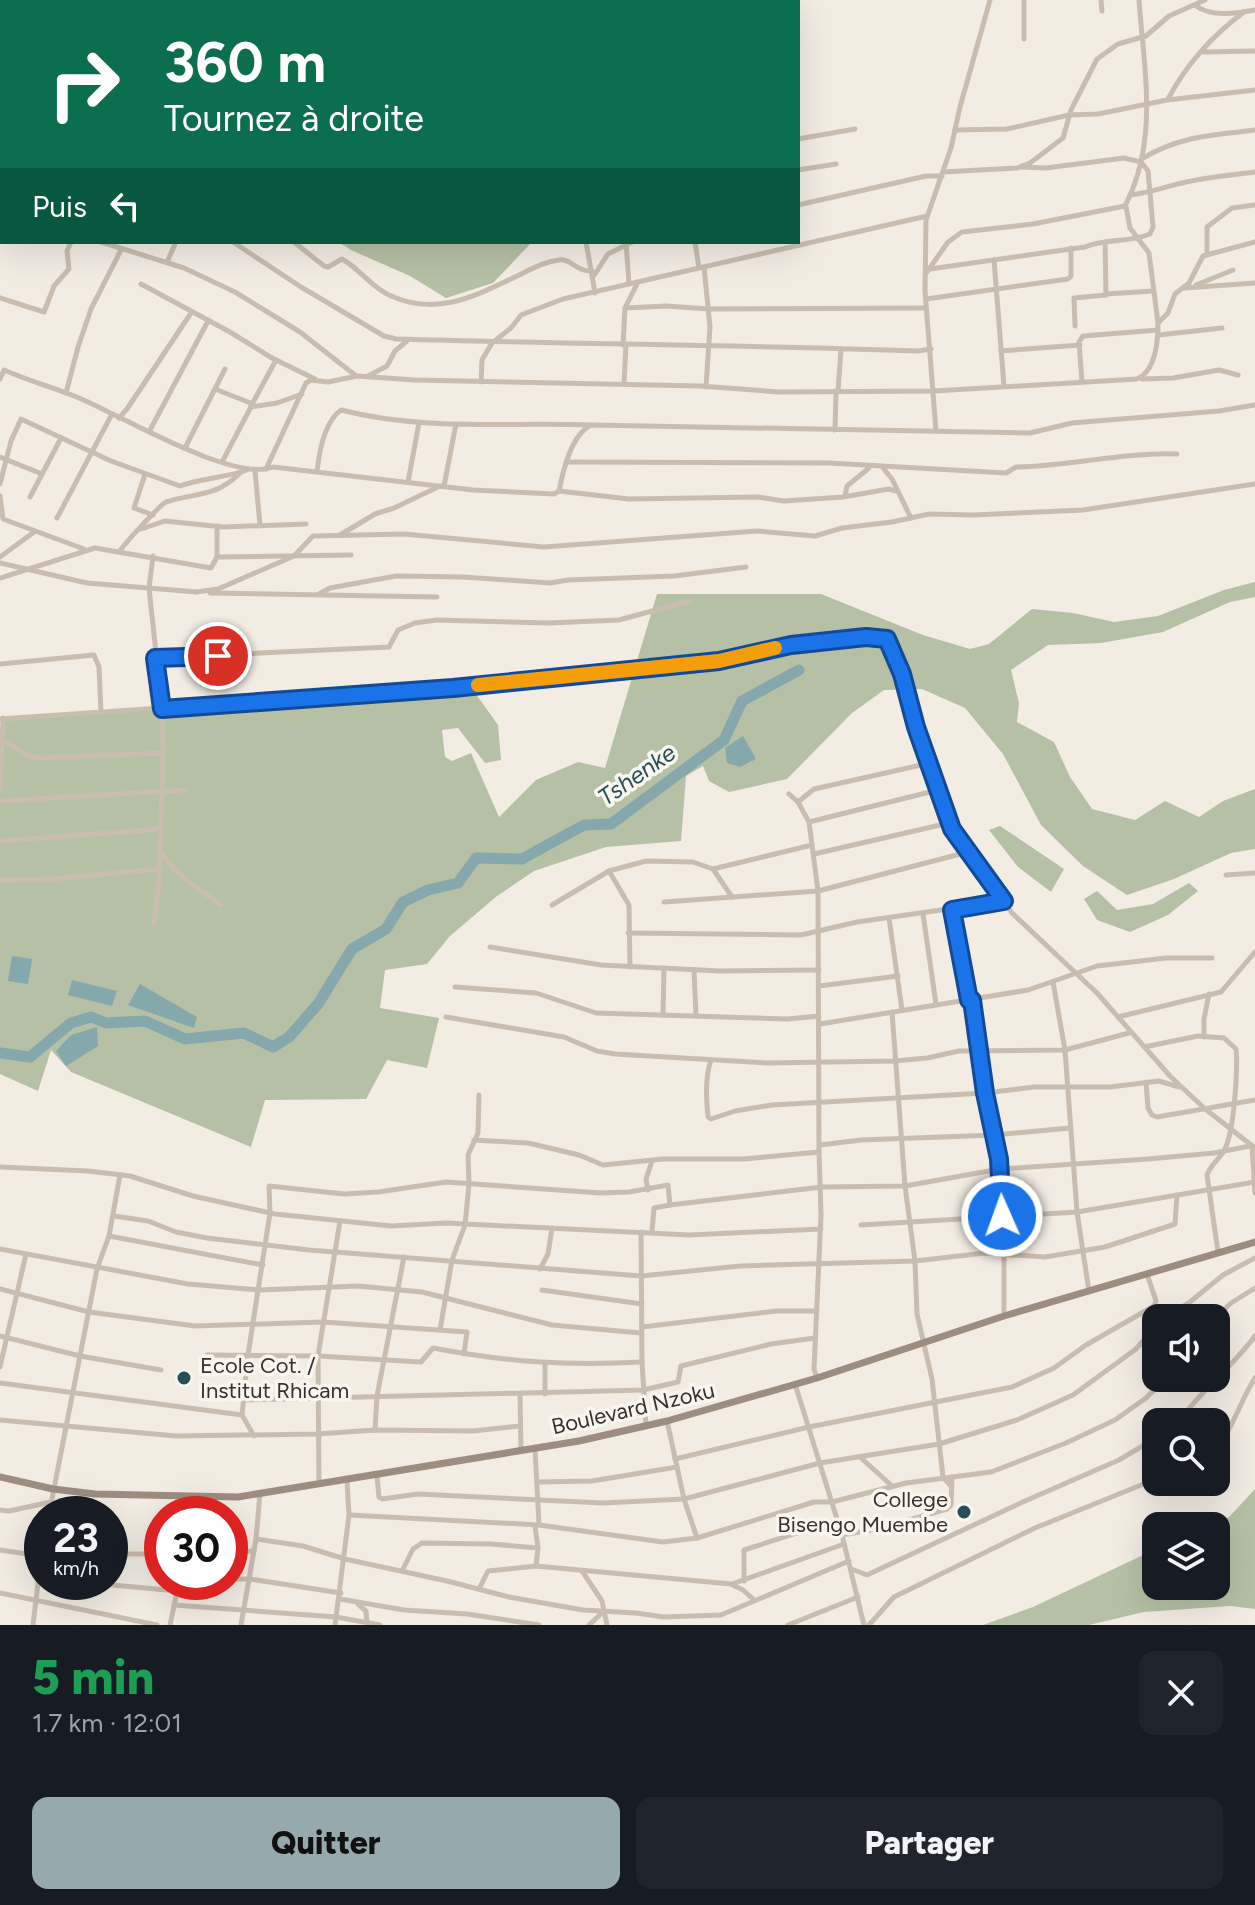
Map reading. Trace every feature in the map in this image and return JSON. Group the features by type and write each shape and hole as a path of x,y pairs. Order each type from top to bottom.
{"street":[{"path":"936,431 926,308 928,271 924,231 990,0"},
{"path":"1024,0 1024,39"},
{"path":"1101,0 1102,11"},
{"path":"1139,0 1148,103 1147,133 1142,160 1125,206 1127,221 1149,253 1158,329 1153,358 1141,379"},
{"path":"1021,167 1061,140 1069,115 1096,60 1118,44 1141,38 1169,16 1205,0"},
{"path":"1195,5 1210,13 1255,10"},
{"path":"1167,100 1186,67 1227,24 1244,12"},
{"path":"1202,52 1255,51"},
{"path":"955,130 1007,129 1069,115 1098,114 1167,100 1255,90"},
{"path":"800,139 855,129"},
{"path":"800,205 926,176 1021,167 1046,168 1124,158 1142,160 1174,142 1255,130"},
{"path":"928,271 1138,239 1150,234 1153,227 1148,171 1142,160"},
{"path":"800,170 836,164"},
{"path":"1130,195 1200,179 1255,172"},
{"path":"1207,254 1206,228 1232,208 1255,205"},
{"path":"928,271 948,242 962,232 1033,224 1125,206"},
{"path":"481,382 482,360 492,343 511,328 521,315 563,299 927,216"},
{"path":"1105,242 1107,295"},
{"path":"1188,288 1201,258 1255,242"},
{"path":"0,307 1,299 44,312 54,286 69,269 67,251 70,244"},
{"path":"107,244 203,275 328,351 357,376"},
{"path":"167,262 175,244"},
{"path":"236,244 384,336 492,343 931,349"},
{"path":"296,244 324,266 342,259 390,296 422,305 469,299 528,270 558,260 592,274"},
{"path":"586,244 595,293"},
{"path":"592,274 608,254 626,244"},
{"path":"628,244 628,299"},
{"path":"695,244 709,309 706,387"},
{"path":"926,299 1068,279 1071,276 1071,248"},
{"path":"66,393 91,309 121,250"},
{"path":"994,260 1004,386"},
{"path":"1158,329 1175,294 1233,270"},
{"path":"624,384 625,308 638,282"},
{"path":"1188,288 1255,283"},
{"path":"141,284 276,360 328,382 357,376 779,392 934,391 1173,378 1219,370 1238,375"},
{"path":"1075,326 1074,298 1153,291"},
{"path":"625,308 926,308"},
{"path":"119,418 191,313"},
{"path":"149,432 208,321"},
{"path":"1082,382 1080,345 1081,338 1086,335 1222,328"},
{"path":"368,377 387,366 395,351 409,339"},
{"path":"1001,351 1080,345"},
{"path":"835,430 841,350"},
{"path":"222,462 276,360"},
{"path":"0,379 4,368 185,448 255,471 273,467 490,492 554,494 559,491 629,499 758,497 784,501 869,491 896,491"},
{"path":"185,448 225,369"},
{"path":"266,470 307,382 316,379"},
{"path":"215,389 252,405 277,403 303,393"},
{"path":"317,472 323,441 339,411 419,423 1038,432 1072,423 1219,411 1255,405"},
{"path":"57,518 112,414"},
{"path":"0,484 3,458 21,419 90,452 180,486 194,480 248,470"},
{"path":"408,482 419,423"},
{"path":"442,486 456,424"},
{"path":"559,491 567,462 581,433 591,425"},
{"path":"30,497 61,438"},
{"path":"567,462 829,463 1006,473 1016,467 1098,461 1148,453 1177,454"},
{"path":"3,458 42,474"},
{"path":"845,496 847,486 871,467"},
{"path":"883,468 892,479 911,518"},
{"path":"255,471 260,525"},
{"path":"120,551 166,502 215,492 240,473"},
{"path":"145,474 134,508 153,515"},
{"path":"196,592 218,589 294,556 313,536 404,534 544,547 757,531 815,536 842,528 929,514 1083,510 1255,484"},
{"path":"339,535 375,514 442,486"},
{"path":"0,496 3,519 85,550"},
{"path":"141,529 165,521 217,526 306,524"},
{"path":"0,578 95,548 211,568 217,557 217,526"},
{"path":"35,531 0,560 26,571 87,583 196,592 437,597"},
{"path":"217,557 351,555"},
{"path":"153,556 149,588 162,709 163,753 154,924"},
{"path":"318,595 330,588 396,576 550,583 674,576 746,567"},
{"path":"155,658 389,647 398,630 415,623 437,620 549,623 619,620 689,601"},
{"path":"0,789 2,718 453,688 719,661 791,645 866,637 887,639 950,823 968,852 1030,931 1075,972 1143,1048 1204,1108 1254,1146"},
{"path":"0,664 94,655 101,685 101,713"},
{"path":"2,740 31,757 40,758 163,753"},
{"path":"798,802 814,789 930,763"},
{"path":"0,801 185,790"},
{"path":"809,822 938,790"},
{"path":"789,794 798,802 809,822 818,891 822,1187 814,1369 817,1378"},
{"path":"814,854 950,823"},
{"path":"0,841 161,829"},
{"path":"552,905 609,871 646,861 693,862 713,869 813,845"},
{"path":"160,848 168,863 221,905"},
{"path":"664,902 818,891 968,852"},
{"path":"0,880 53,879 159,869"},
{"path":"713,869 732,897"},
{"path":"609,871 629,905 630,967"},
{"path":"1226,875 1255,873"},
{"path":"628,933 801,935 1004,901"},
{"path":"952,910 981,1052 985,1093 1000,1169 1004,1316"},
{"path":"923,914 936,1004"},
{"path":"889,918 902,1010"},
{"path":"490,947 601,965 819,970"},
{"path":"1118,1017 1221,992 1255,952"},
{"path":"820,1024 1028,990 1097,966 1166,958 1212,958"},
{"path":"663,1015 664,968"},
{"path":"694,969 696,1016"},
{"path":"819,986 898,976"},
{"path":"1053,982 1065,1050 1077,1212 1089,1291"},
{"path":"455,987 536,993 596,1013 788,1019 819,1016"},
{"path":"1204,1037 1209,994"},
{"path":"892,1012 917,1314 928,1359 943,1477 951,1486"},
{"path":"446,1017 564,1037 597,1051 615,1054 711,1060 894,1061 959,1051 1065,1050 1129,1033"},
{"path":"1143,1048 1204,1037 1224,1038 1236,1049 1230,1129 1224,1150 1208,1171 1218,1252"},
{"path":"711,1060 707,1076 710,1119 772,1105 1067,1086 1110,1087 1159,1081 1184,1088"},
{"path":"1146,1082 1148,1108 1157,1117 1255,1100"},
{"path":"440,1330 452,1260 465,1225 468,1155 478,1133 479,1095"},
{"path":"474,1140 528,1143 579,1155 603,1165 744,1159 820,1149 838,1142 995,1135 1071,1128"},
{"path":"652,1232 654,1208 670,1205 822,1187 905,1186 1000,1169 1073,1166 1254,1146"},
{"path":"1254,1146 1255,1193"},
{"path":"648,1190 647,1175 652,1161"},
{"path":"0,1167 121,1175 193,1196 270,1213 391,1226 465,1225 714,1235 821,1229"},
{"path":"52,1496 97,1269 109,1236 121,1175"},
{"path":"254,1436 242,1415 252,1325 270,1213 269,1186 344,1194 446,1182 601,1193 648,1190 668,1185 670,1205"},
{"path":"861,1225 1077,1212 1254,1182"},
{"path":"114,1216 148,1221 192,1235 336,1253 641,1276 740,1266 915,1261 985,1253 1045,1257 1082,1252 1175,1224 1177,1195"},
{"path":"319,1485 318,1356 340,1221"},
{"path":"539,1270 548,1254 552,1228"},
{"path":"641,1232 646,1426"},
{"path":"109,1236 263,1265"},
{"name":"Boulevard Nzoku","path":"244,1496 535,1449 667,1421 817,1378 1004,1316 1255,1242"},
{"path":"0,1249 188,1284 260,1290 330,1286 397,1290 444,1297 552,1325 642,1330 776,1311 817,1311"},
{"path":"0,1367 3,1336 26,1254"},
{"path":"375,1430 377,1396 404,1257"},
{"path":"1187,1304 1211,1284 1255,1258"},
{"path":"675,1459 809,1427 1012,1387 1060,1365 1094,1340 1154,1306 1156,1301 1147,1273"},
{"path":"0,1289 89,1312 195,1326 323,1322 467,1333 464,1354"},
{"path":"1230,1304 1255,1289"},
{"path":"542,1290 642,1304"},
{"path":"3,1336 80,1356 161,1370"},
{"path":"1189,1408 1231,1366 1255,1336"},
{"path":"244,1400 643,1390 678,1382 681,1366 771,1344 815,1338"},
{"path":"377,1476 379,1497 382,1499 418,1494 603,1503 684,1499 820,1463 939,1444 1017,1420 1073,1395 1142,1342"},
{"path":"207,1355 318,1356 421,1362 433,1348 491,1359 545,1363 642,1362"},
{"path":"545,1363 545,1394"},
{"path":"1230,1428 1255,1378"},
{"path":"0,1383 242,1415"},
{"path":"795,1384 842,1535 866,1625 894,1597 1035,1528 1142,1485"},
{"path":"349,1515 537,1526 663,1542 697,1538 814,1502 832,1502 892,1486 943,1477 991,1472 1066,1443 1125,1414 1150,1392"},
{"path":"520,1394 521,1451"},
{"path":"0,1420 176,1436 375,1430 473,1431 520,1426"},
{"path":"667,1421 684,1499 697,1538"},
{"path":"851,1569 867,1575 1119,1460 1142,1446"},
{"path":"535,1449 538,1482 536,1566"},
{"path":"859,1456 892,1486"},
{"path":"538,1482 592,1481 677,1467"},
{"name":"Boulevard Nzoku","path":"0,1477 53,1489 144,1496"},
{"path":"842,1535 877,1529 947,1509 951,1505 952,1477"},
{"path":"335,1625 349,1515 347,1481"},
{"path":"241,1625 256,1539 260,1493"},
{"path":"0,1510 24,1508"},
{"path":"744,1581 744,1550 837,1520"},
{"path":"256,1539 303,1546 345,1559 547,1604 664,1617 721,1615 849,1561"},
{"path":"402,1571 413,1549 422,1543 538,1548"},
{"path":"479,1589 490,1570 536,1566 731,1584 844,1544"},
{"path":"0,1550 24,1552"},
{"path":"248,1551 254,1551"},
{"path":"581,1570 597,1592 607,1625"},
{"path":"250,1579 340,1596 366,1611 367,1623"},
{"path":"731,1584 754,1600"},
{"path":"0,1593 157,1625"},
{"path":"788,1625 858,1597"},
{"path":"170,1625 175,1600"},
{"path":"33,1625 37,1601"},
{"path":"353,1602 539,1625"},
{"path":"174,1605 336,1617 380,1625"},
{"path":"589,1625 604,1612"}],"green space":[{"path":"341,244 530,244 493,283 446,298 410,276"},
{"path":"1255,582 1255,597 1230,602 1163,632 1101,643 1048,645 1011,670 1019,703 1017,722 1054,742 1070,777 1092,809 1135,820 1165,801 1199,817 1223,801 1255,789 1255,849 1231,853 1174,879 1127,895 1083,866 1041,825 1003,754 965,708 922,689 884,690 852,713 787,779 729,792 709,781 703,766 686,776 681,841 606,847 534,871 497,896 450,936 427,964 385,970 380,1008 439,1018 427,1068 387,1060 366,1099 265,1100 251,1147 71,1072 51,1050 38,1091 0,1074 0,789 3,718 453,688 473,690 498,725 501,760 485,763 458,728 442,730 445,757 452,761 471,753 499,817 536,780 578,762 605,768 657,594 821,594 923,635 970,649 989,644 1032,609 1073,613 1114,622 1158,616 1224,590"},
{"path":"1000,826 1064,869 1051,892 1018,867 989,830"},
{"path":"1189,883 1198,891 1168,915 1130,932 1097,920 1084,899 1097,891 1117,910 1153,904"},
{"path":"1255,1489 1255,1609 1230,1606 1144,1612 1089,1625 983,1625 1033,1607 1142,1556 1142,1600 1230,1600 1230,1516"}],"water":[{"path":"743,736 756,759 740,767 727,763 725,748"},
{"path":"12,956 32,959 28,984 8,981"},
{"path":"72,980 117,991 112,1006 68,995"},
{"path":"140,984 197,1017 194,1028 128,1005"},
{"path":"97,1027 98,1046 66,1066 56,1051 71,1035"}],"waterway":[{"name":"Tshenke","path":"0,1053 30,1057 71,1023 91,1017 106,1023 145,1021 185,1039 244,1033 273,1047 289,1037 318,1004 352,949 386,929 403,902 428,890 458,883 476,858 522,859 584,825 611,824 724,740 742,701 799,670"}],"slow traffic":[{"path":"478,685 719,661 775,648"}],"place":[{"name":"Ecole Cot. / Institut Rhicam","path":"184,1378"},
{"name":"College Bisengo Muembe","path":"964,1512"}],"route":[{"path":"218,656 155,658 162,709 453,688 719,661 791,645 866,637 887,639 902,674 916,727 952,829 1004,901 952,910 969,1000 972,1000 985,1093 999,1159 1002,1216"}]}
